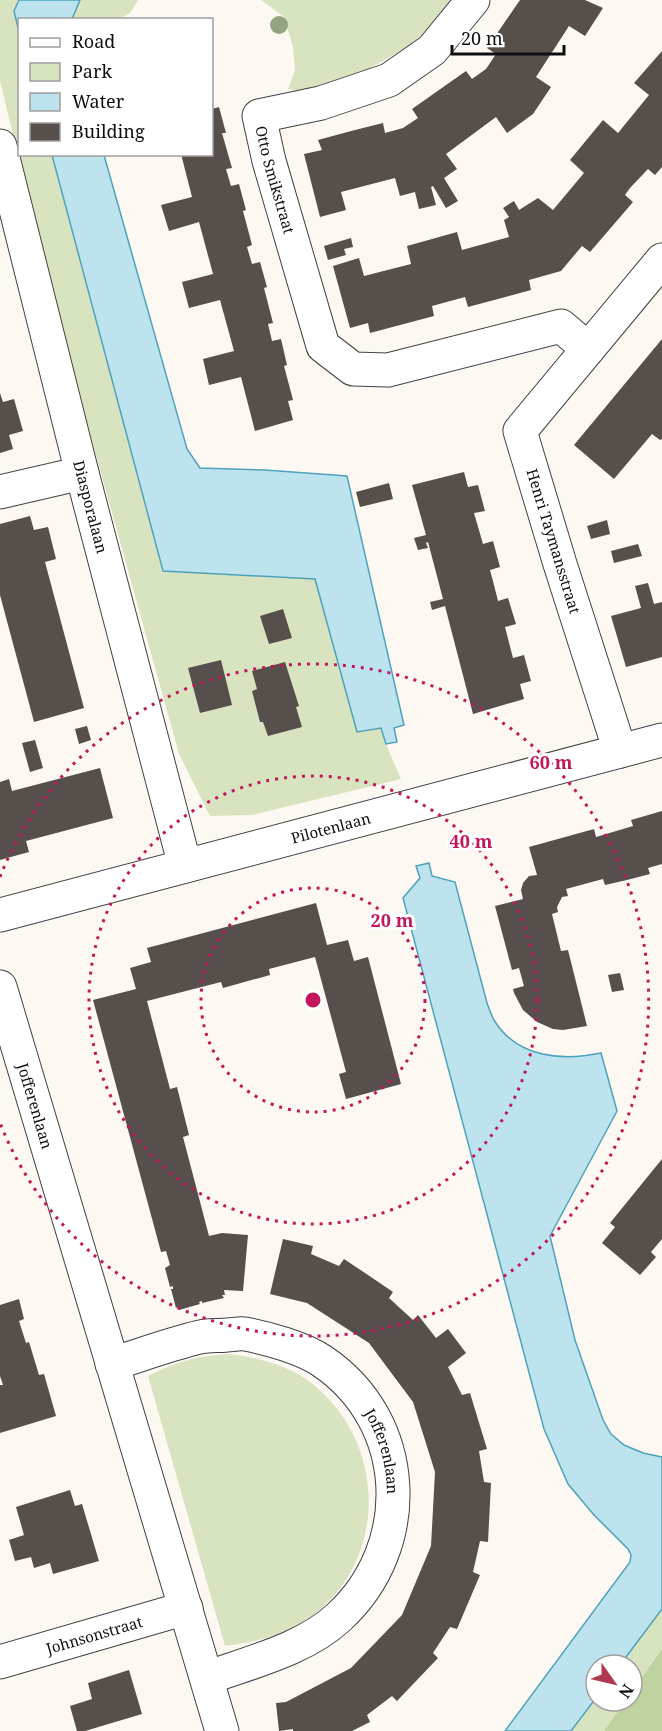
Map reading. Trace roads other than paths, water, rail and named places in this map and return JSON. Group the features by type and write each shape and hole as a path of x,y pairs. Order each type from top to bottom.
{"street":[{"name":"Otto Smikstraat","path":"473,0 432,50 389,80 321,103 259,116 269,162 323,346 353,369 388,370 561,326 588,349"},
{"name":"Diasporalaan","path":"0,146 82,473 185,866"},
{"name":"Henri Taymansstraat","path":"620,752 520,431 662,260"},
{"path":"0,492 82,473"},
{"name":"Pilotenlaan","path":"0,915 662,740"},
{"name":"Jofferenlaan","path":"0,987 222,1731"},
{"name":"Jofferenlaan","path":"112,1364 201,1337 243,1334 302,1350 322,1361 348,1382 364,1401 381,1431 389,1454 394,1483 390,1530 381,1560 358,1598 338,1618 296,1646 207,1678"},
{"name":"Johnsonstraat","path":"0,1662 186,1608"}],"water":[{"path":"19,0 80,0 72,18 18,18 18,28 14,11"},
{"path":"52,156 104,156 187,449 200,468 347,476 404,725 394,728 397,742 386,744 381,728 357,732 315,579 163,571"},
{"path":"429,863 432,876 455,882 487,1003 494,1020 504,1033 515,1042 541,1054 571,1057 601,1053 617,1111 550,1236 575,1340 603,1420 611,1434 624,1445 643,1453 662,1457 662,1609 629,1653 584,1653 585,1713 571,1731 505,1731 630,1562 631,1555 568,1484 544,1429 403,898 420,878 416,866"}]}
